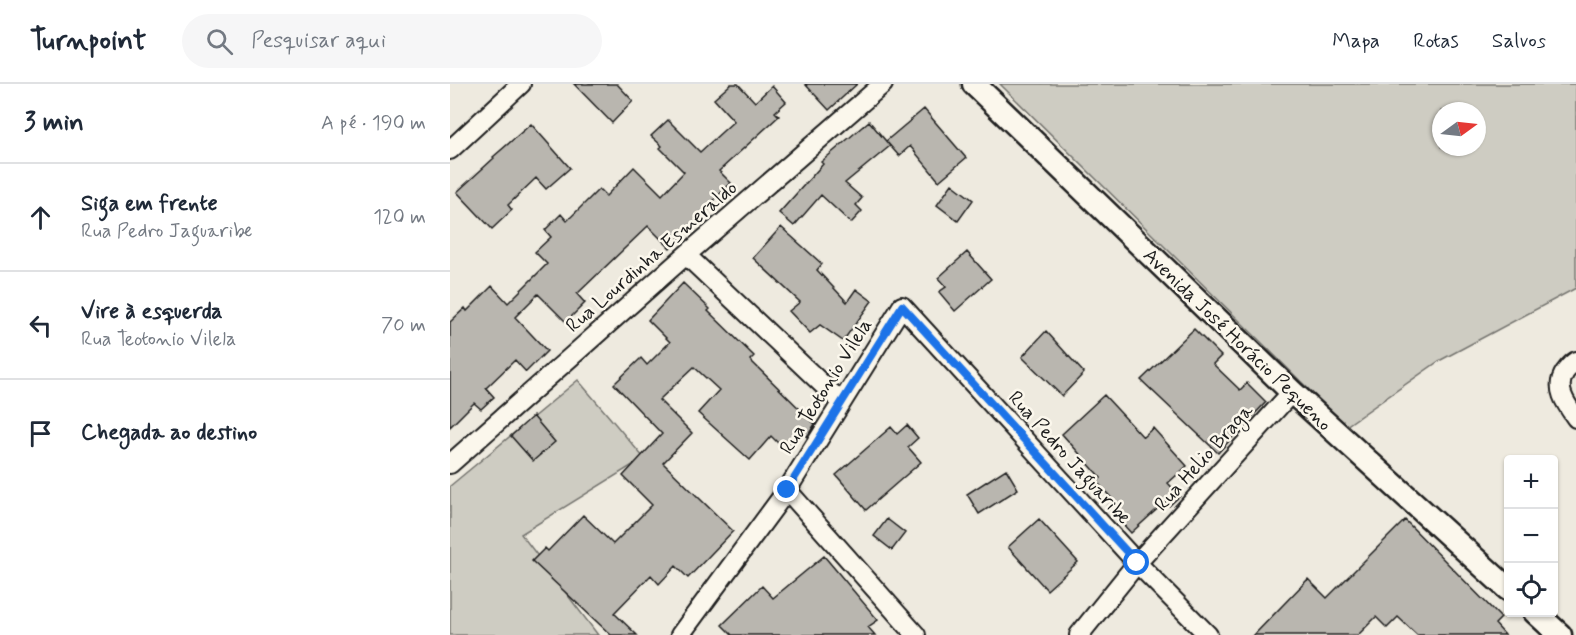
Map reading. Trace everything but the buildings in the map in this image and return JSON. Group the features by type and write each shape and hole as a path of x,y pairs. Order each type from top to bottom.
{"street":[{"name":"Rua Lourdinha Esmeraldo","path":"450,464 883,84"},
{"name":"Avenida José Horácio Pequeno","path":"974,84 1292,392 1504,584"},
{"path":"450,150 516,86"},
{"path":"686,255 841,402"},
{"name":"Rua Teotonio Vilela","path":"680,635 787,490 902,306"},
{"name":"Rua Pedro Jaguaribe","path":"902,306 1137,563 1208,635"},
{"path":"1576,361 1570,364 1560,378 1560,390 1576,418"},
{"name":"Rua Helio Braga","path":"1079,635 1137,563 1292,392"},
{"path":"787,490 916,635"},
{"path":"1540,617 1558,634"}],"shaded area":[{"path":"1000,84 1576,84 1576,288 1439,361 1346,426"},
{"path":"578,380 644,458 521,534 598,635 450,635 450,486"}],"route":[{"path":"787,490 902,306 1137,563"}]}
